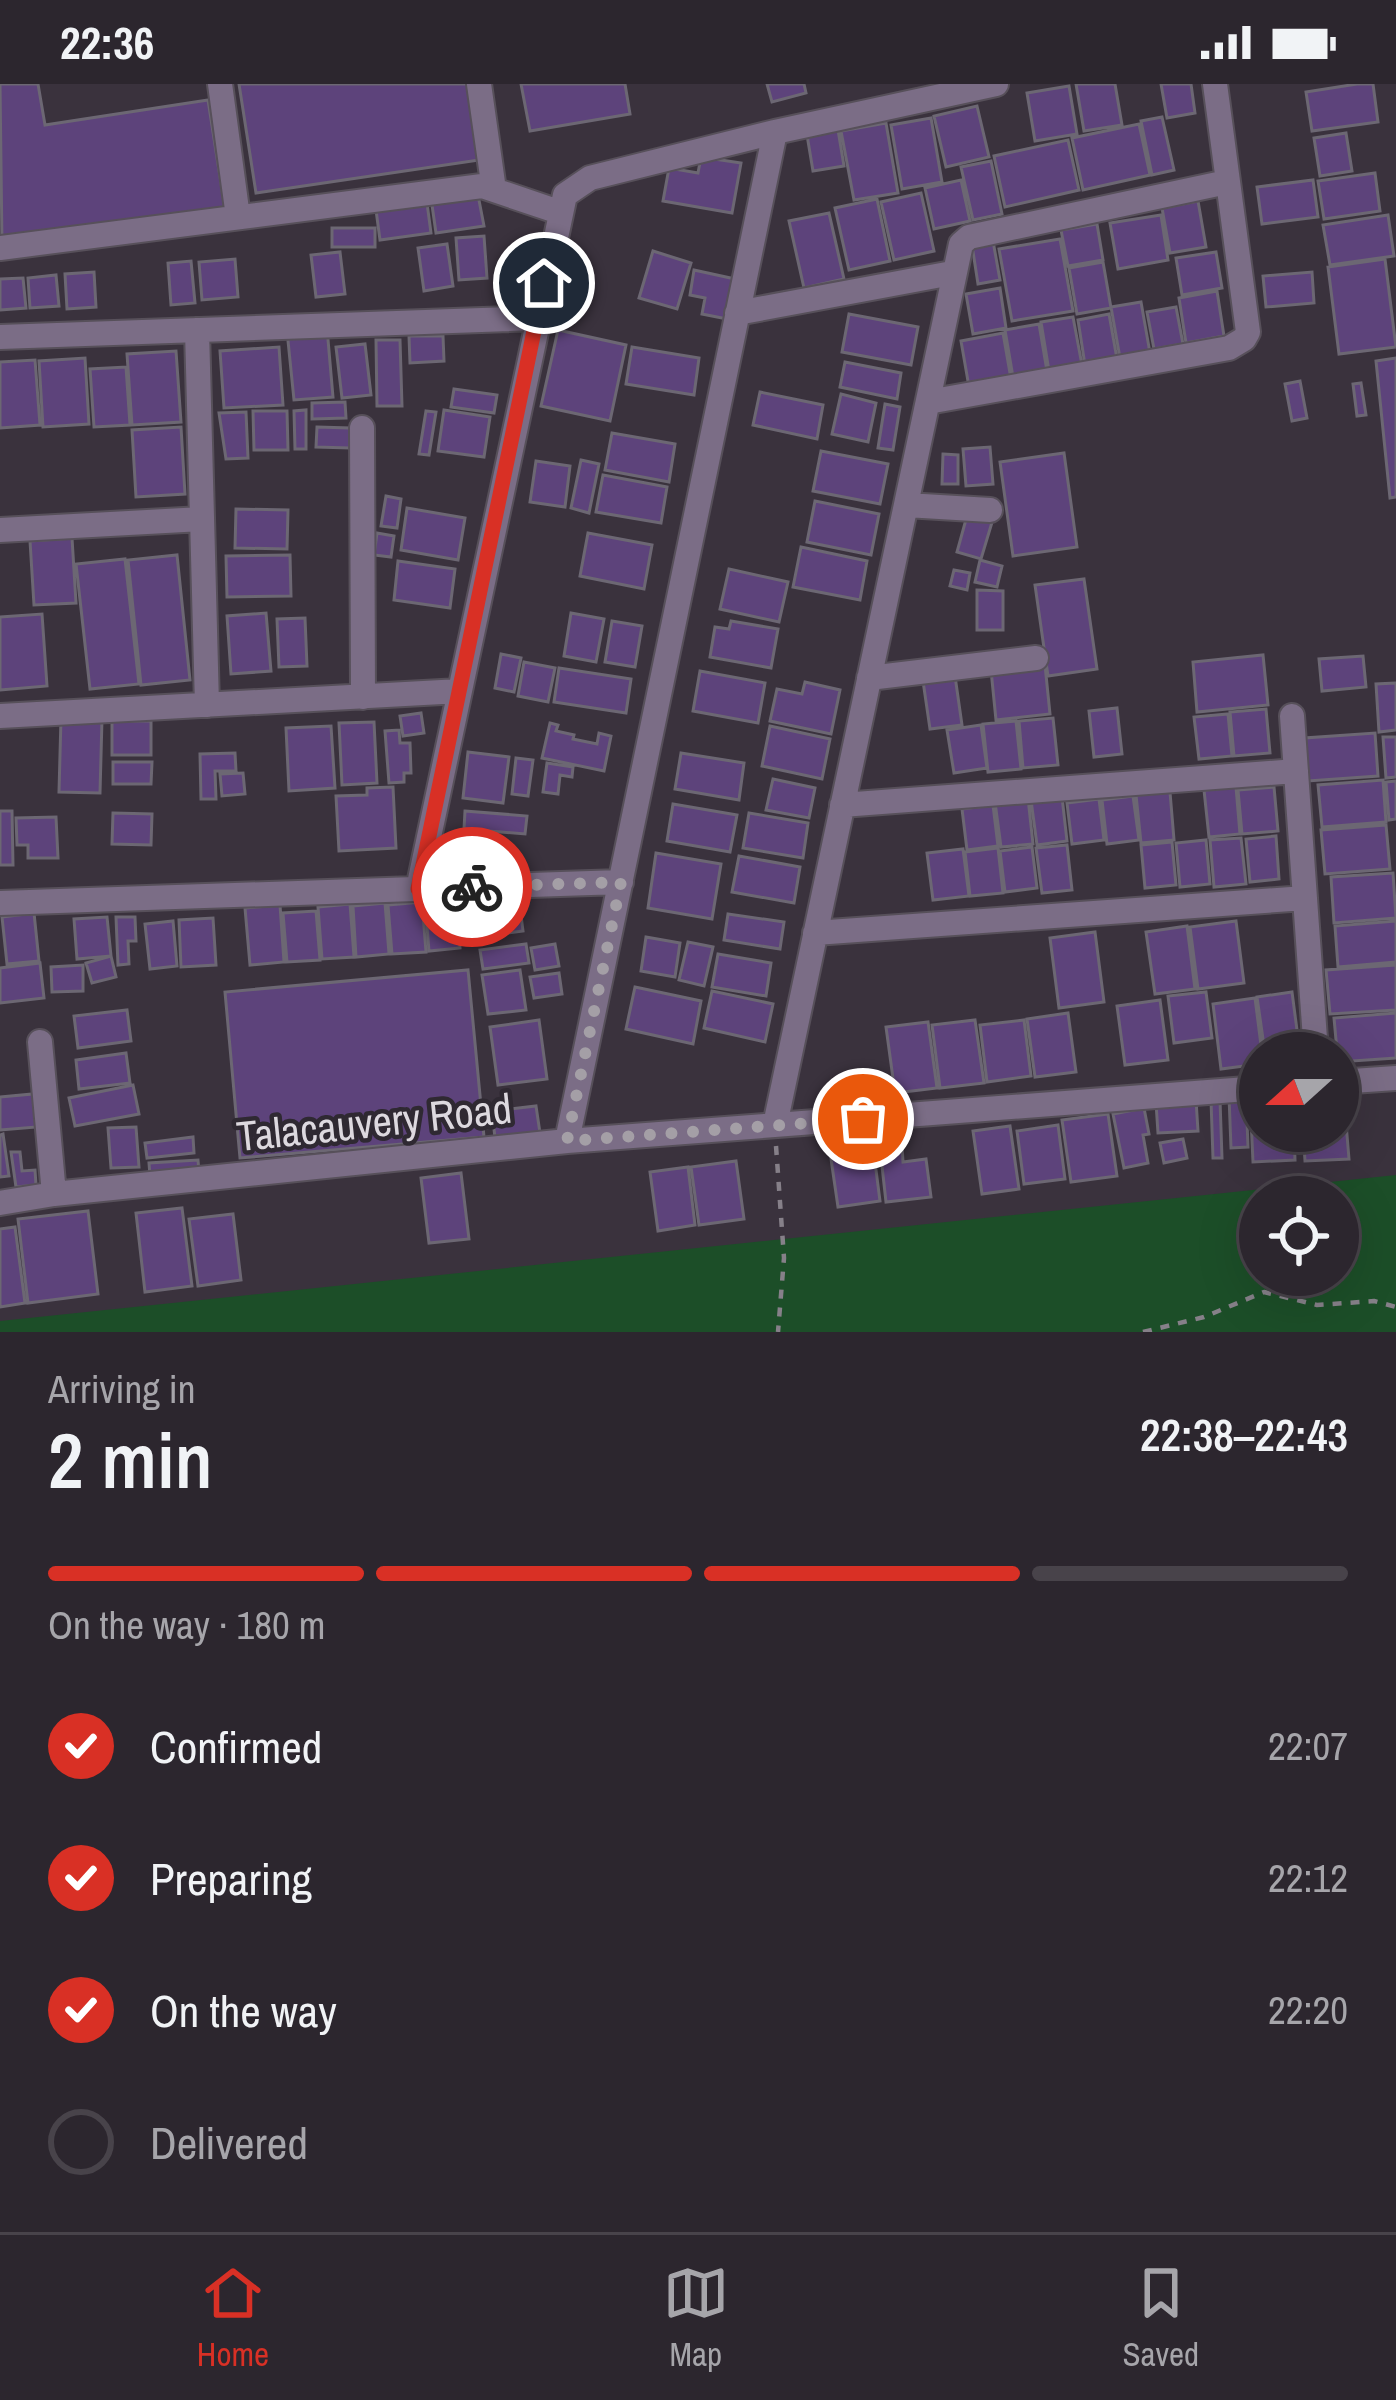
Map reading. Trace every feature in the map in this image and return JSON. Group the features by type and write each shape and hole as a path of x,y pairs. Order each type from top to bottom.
{"street":[{"path":"220,84 238,218"},
{"path":"479,84 494,190"},
{"path":"418,889 565,195 583,181 775,132 996,84"},
{"path":"928,402 1238,344 1248,332 1215,84"},
{"path":"567,1141 775,132"},
{"path":"775,1125 961,244 969,237 1227,182"},
{"path":"0,248 482,186 559,212"},
{"path":"737,313 952,273"},
{"path":"0,338 537,318"},
{"path":"197,330 207,705"},
{"path":"362,428 362,697"},
{"path":"906,506 990,510"},
{"path":"0,530 202,519"},
{"path":"869,679 1036,658"},
{"path":"0,716 460,691"},
{"path":"1292,716 1315,1032"},
{"path":"842,805 1296,771"},
{"path":"0,903 621,882"},
{"path":"815,933 1305,898"},
{"path":"40,1042 54,1194"},
{"path":"1359,1081 1396,1078"},
{"name":"Talacauvery Road","path":"0,1203 567,1141 1239,1090"}],"path":[{"path":"775,1125 784,1258 778,1332"},
{"path":"1143,1332 1204,1317 1264,1292 1317,1305 1374,1301 1396,1307"}],"green space":[{"path":"1396,1175 1396,1332 0,1332 0,1321 1239,1191 1239,1296 1359,1296 1359,1179"}],"building":[{"path":"0,84 38,84 45,125 208,100 225,209 2,244"},
{"path":"239,84 468,84 479,160 256,193"},
{"path":"521,84 625,84 630,114 530,131"},
{"path":"767,84 804,84 806,93 772,102"},
{"path":"1076,84 1115,84 1122,125 1084,131"},
{"path":"1161,84 1191,84 1195,113 1167,118"},
{"path":"1373,84 1378,122 1312,131 1306,92"},
{"path":"1069,86 1077,134 1035,141 1027,93"},
{"path":"977,106 989,157 946,167 934,116"},
{"path":"1162,117 1174,170 1152,175 1141,121"},
{"path":"931,118 942,182 902,189 891,125"},
{"path":"886,123 898,193 854,200 841,131"},
{"path":"1139,124 1150,175 1083,190 1072,138"},
{"path":"838,130 844,166 813,171 807,135"},
{"path":"1346,133 1352,171 1320,176 1314,138"},
{"path":"1068,140 1079,190 1005,207 994,156"},
{"path":"701,157 741,163 732,213 663,201 669,168 698,173"},
{"path":"991,161 1002,214 973,220 961,167"},
{"path":"1375,173 1380,211 1324,219 1318,181"},
{"path":"961,180 970,221 934,229 925,188"},
{"path":"1313,180 1318,217 1262,224 1257,187"},
{"path":"477,190 484,226 436,233 431,198"},
{"path":"921,193 934,251 894,260 881,202"},
{"path":"877,199 890,261 849,270 835,208"},
{"path":"1198,201 1206,247 1170,253 1162,208"},
{"path":"427,203 431,233 380,240 376,210"},
{"path":"829,213 844,279 804,288 789,221"},
{"path":"1161,215 1168,260 1118,269 1110,223"},
{"path":"1388,215 1394,256 1330,265 1323,225"},
{"path":"1097,224 1103,260 1068,266 1061,230"},
{"path":"332,228 375,228 375,247 332,247"},
{"path":"484,236 487,278 459,280 456,238"},
{"path":"1060,239 1073,311 1012,321 999,249"},
{"path":"993,241 1000,280 978,284 972,245"},
{"path":"447,244 453,286 424,291 418,248"},
{"path":"653,251 691,263 677,309 639,298"},
{"path":"340,252 345,294 316,297 311,255"},
{"path":"1216,252 1222,288 1182,295 1176,258"},
{"path":"235,259 238,297 202,300 199,262"},
{"path":"1385,259 1396,347 1339,354 1328,267"},
{"path":"191,261 195,303 171,305 168,263"},
{"path":"1103,262 1111,308 1077,314 1069,268"},
{"path":"694,270 735,279 727,319 702,314 705,298 690,295"},
{"path":"94,272 96,307 67,309 65,274"},
{"path":"1312,272 1314,303 1266,307 1263,276"},
{"path":"56,275 59,306 30,308 28,278"},
{"path":"23,278 26,308 0,310 0,279"},
{"path":"1000,288 1006,328 973,334 966,294"},
{"path":"1217,291 1224,336 1186,343 1179,298"},
{"path":"1141,302 1150,353 1120,358 1111,307"},
{"path":"1176,307 1183,344 1154,349 1147,312"},
{"path":"849,314 918,327 911,365 842,352"},
{"path":"1109,314 1117,359 1085,365 1078,320"},
{"path":"1073,317 1082,365 1049,371 1041,322"},
{"path":"1039,324 1047,371 1013,377 1005,330"},
{"path":"327,328 333,397 294,400 287,331"},
{"path":"558,330 626,345 610,421 541,406"},
{"path":"1003,333 1011,379 969,387 961,341"},
{"path":"409,336 443,336 444,361 410,363"},
{"path":"376,340 400,340 402,406 377,406"},
{"path":"365,344 371,395 342,398 336,347"},
{"path":"279,347 283,405 224,408 220,351"},
{"path":"632,347 699,358 694,395 626,384"},
{"path":"176,351 181,422 132,425 127,354"},
{"path":"85,358 89,424 43,427 39,361"},
{"path":"1396,358 1396,497 1390,498 1376,361"},
{"path":"35,360 40,425 0,428 0,362"},
{"path":"845,362 901,373 897,399 840,387"},
{"path":"126,367 130,425 94,427 90,369"},
{"path":"1300,381 1307,418 1292,421 1285,384"},
{"path":"1361,383 1366,415 1357,416 1353,384"},
{"path":"454,389 497,395 494,413 451,407"},
{"path":"760,392 823,405 817,439 753,425"},
{"path":"841,394 876,403 868,442 832,434"},
{"path":"345,402 346,418 312,419 312,403"},
{"path":"885,404 900,407 893,450 878,448"},
{"path":"306,410 306,449 295,449 294,411"},
{"path":"444,410 490,417 484,457 438,451"},
{"path":"253,411 287,411 288,450 254,450"},
{"path":"426,411 436,412 429,455 419,454"},
{"path":"246,412 248,458 226,459 219,413"},
{"path":"181,427 185,494 136,497 132,430"},
{"path":"317,427 350,428 350,448 316,447"},
{"path":"612,433 675,444 669,482 605,470"},
{"path":"990,447 993,484 966,486 963,449"},
{"path":"821,451 888,464 880,504 813,491"},
{"path":"1064,453 1077,547 1013,556 1000,462"},
{"path":"943,454 958,455 958,484 942,484"},
{"path":"581,460 599,464 589,513 571,508"},
{"path":"536,461 570,466 565,507 530,502"},
{"path":"603,475 667,487 661,523 596,512"},
{"path":"386,496 401,499 397,528 381,526"},
{"path":"815,501 879,514 871,555 807,542"},
{"path":"407,508 465,518 458,560 401,550"},
{"path":"236,509 288,510 287,549 235,548"},
{"path":"968,512 993,519 981,559 957,552"},
{"path":"377,533 394,536 391,557 374,555"},
{"path":"588,533 652,545 644,589 580,576"},
{"path":"72,538 76,603 34,605 30,541"},
{"path":"801,547 867,561 860,600 793,587"},
{"path":"177,555 190,680 141,685 128,560"},
{"path":"290,555 291,596 227,597 226,556"},
{"path":"125,559 139,684 90,689 76,564"},
{"path":"980,560 1002,566 997,587 975,582"},
{"path":"398,561 455,569 450,608 394,600"},
{"path":"729,569 788,582 779,622 720,609"},
{"path":"954,570 970,573 967,590 950,586"},
{"path":"1084,579 1097,669 1048,676 1035,585"},
{"path":"977,590 1003,591 1003,630 977,630"},
{"path":"266,613 271,671 231,674 227,616"},
{"path":"571,613 604,619 596,662 564,656"},
{"path":"42,614 47,686 0,690 0,617"},
{"path":"305,618 307,666 279,667 277,619"},
{"path":"612,621 642,626 635,667 605,662"},
{"path":"731,621 778,629 771,668 710,657 715,627 729,629"},
{"path":"501,654 521,658 514,692 495,688"},
{"path":"1263,655 1268,705 1197,712 1193,662"},
{"path":"1363,656 1366,687 1322,691 1319,659"},
{"path":"524,662 555,668 548,702 518,696"},
{"path":"1045,665 1050,714 996,720 991,670"},
{"path":"559,668 631,679 626,713 554,702"},
{"path":"700,671 765,683 758,723 693,711"},
{"path":"955,676 962,725 930,729 923,681"},
{"path":"805,682 840,690 831,734 770,721 777,689 802,694"},
{"path":"1396,683 1396,730 1379,732 1376,684"},
{"path":"1117,708 1122,754 1094,757 1089,711"},
{"path":"1266,709 1270,753 1234,756 1230,712"},
{"path":"421,713 424,733 403,736 400,716"},
{"path":"1228,714 1232,756 1199,759 1194,717"},
{"path":"61,718 102,719 100,793 59,792"},
{"path":"1053,718 1058,765 1023,768 1019,721"},
{"path":"112,721 151,721 151,755 112,755"},
{"path":"1016,721 1021,769 988,772 983,724"},
{"path":"374,722 377,783 342,785 339,723"},
{"path":"550,723 558,725 556,731 574,735 573,739 597,744 599,733 611,736 604,771 542,758"},
{"path":"981,725 987,768 954,773 947,730"},
{"path":"331,726 335,788 289,791 286,728"},
{"path":"770,726 830,739 822,779 762,766"},
{"path":"399,730 400,743 410,743 411,773 404,773 404,782 389,783 385,731"},
{"path":"1375,733 1378,776 1308,781 1305,738"},
{"path":"1383,737 1396,737 1396,777 1386,778"},
{"path":"468,752 509,757 503,803 463,798"},
{"path":"235,753 236,771 215,771 216,799 201,799 200,754"},
{"path":"681,753 744,763 739,800 675,789"},
{"path":"516,758 533,760 528,796 512,794"},
{"path":"113,762 152,762 151,784 113,784"},
{"path":"547,763 573,767 572,777 560,775 558,794 543,792"},
{"path":"243,773 245,794 222,796 220,774"},
{"path":"773,779 815,788 809,818 766,810"},
{"path":"1383,780 1386,822 1322,827 1318,785"},
{"path":"1396,781 1396,819 1389,820 1386,782"},
{"path":"393,787 396,848 339,851 336,796 367,795 367,788"},
{"path":"1236,787 1240,834 1209,837 1204,790"},
{"path":"1274,787 1278,831 1242,834 1238,790"},
{"path":"1170,792 1174,840 1141,843 1136,795"},
{"path":"1133,796 1139,840 1107,844 1102,800"},
{"path":"1062,797 1067,841 1037,845 1031,800"},
{"path":"1028,798 1033,844 1001,847 995,802"},
{"path":"1099,799 1104,840 1072,844 1067,803"},
{"path":"673,804 737,815 730,852 667,841"},
{"path":"993,805 998,846 967,850 962,809"},
{"path":"0,811 12,811 13,865 0,865"},
{"path":"465,811 527,816 525,834 464,829"},
{"path":"113,813 152,814 151,845 112,844"},
{"path":"749,813 808,823 803,858 743,848"},
{"path":"56,817 58,858 28,858 28,845 17,845 16,818"},
{"path":"1386,825 1390,869 1325,874 1321,830"},
{"path":"1276,836 1279,879 1250,882 1246,839"},
{"path":"1241,838 1246,884 1214,887 1210,840"},
{"path":"1206,840 1210,884 1180,887 1176,843"},
{"path":"1172,842 1176,885 1145,888 1141,845"},
{"path":"1067,845 1072,890 1042,893 1036,848"},
{"path":"1032,847 1037,888 1005,892 1000,851"},
{"path":"998,848 1003,893 970,896 965,852"},
{"path":"963,849 969,896 933,900 927,853"},
{"path":"656,853 721,864 712,919 648,908"},
{"path":"739,856 800,867 794,903 732,892"},
{"path":"1393,873 1396,918 1334,923 1331,877"},
{"path":"456,899 460,948 429,951 425,901"},
{"path":"519,900 523,931 499,934 495,903"},
{"path":"422,902 426,952 392,954 388,905"},
{"path":"385,903 389,954 356,957 353,906"},
{"path":"350,904 354,957 322,959 318,907"},
{"path":"280,905 284,962 250,965 245,908"},
{"path":"316,911 320,960 287,962 283,913"},
{"path":"34,913 39,961 7,964 2,917"},
{"path":"728,914 784,922 780,949 724,940"},
{"path":"107,917 111,956 77,959 74,919"},
{"path":"116,917 135,917 136,941 128,941 129,964 118,965"},
{"path":"213,918 216,965 181,967 179,920"},
{"path":"173,921 177,966 150,969 145,924"},
{"path":"1236,921 1244,983 1198,989 1190,927"},
{"path":"1396,921 1396,962 1338,967 1335,926"},
{"path":"1187,926 1195,989 1155,994 1146,932"},
{"path":"1095,932 1104,1002 1059,1008 1050,938"},
{"path":"646,937 680,943 675,977 641,971"},
{"path":"688,942 713,947 704,986 679,980"},
{"path":"526,944 529,963 483,969 480,950"},
{"path":"555,944 559,966 535,970 531,948"},
{"path":"718,954 771,963 766,996 712,987"},
{"path":"111,956 116,977 92,983 86,963"},
{"path":"40,963 44,998 0,1003 0,968"},
{"path":"83,965 83,991 52,992 51,967"},
{"path":"1396,965 1396,1010 1330,1014 1326,970"},
{"path":"468,970 484,1137 240,1158 225,992"},
{"path":"520,970 526,1010 488,1014 482,975"},
{"path":"559,973 562,994 534,998 530,977"},
{"path":"635,987 701,1001 693,1044 626,1029"},
{"path":"712,991 773,1004 765,1042 704,1028"},
{"path":"1206,992 1212,1038 1174,1043 1168,996"},
{"path":"1292,992 1297,1032 1262,1032 1257,997"},
{"path":"1255,998 1259,1032 1239,1032 1239,1067 1221,1069 1213,1004"},
{"path":"1160,1000 1168,1060 1125,1065 1117,1006"},
{"path":"127,1010 131,1041 78,1048 74,1016"},
{"path":"1068,1013 1076,1072 1035,1077 1027,1019"},
{"path":"1396,1013 1396,1058 1359,1061 1359,1032 1335,1032 1334,1018"},
{"path":"539,1020 547,1079 498,1085 490,1027"},
{"path":"975,1020 984,1083 940,1088 932,1025"},
{"path":"1024,1020 1031,1076 987,1082 980,1025"},
{"path":"928,1022 937,1088 895,1093 886,1027"},
{"path":"126,1053 130,1083 79,1089 76,1060"},
{"path":"133,1085 139,1114 75,1126 69,1098"},
{"path":"33,1094 37,1127 0,1130 0,1097"},
{"path":"1239,1095 1239,1148 1231,1148 1229,1096"},
{"path":"1196,1100 1198,1131 1158,1133 1156,1103"},
{"path":"1211,1100 1220,1100 1222,1158 1213,1158"},
{"path":"536,1106 540,1133 495,1138 492,1111"},
{"path":"1144,1108 1148,1163 1124,1168 1113,1114"},
{"path":"1108,1114 1117,1176 1071,1182 1062,1120"},
{"path":"1058,1125 1065,1179 1024,1184 1017,1131"},
{"path":"1010,1126 1019,1189 982,1194 973,1131"},
{"path":"136,1127 139,1167 111,1168 108,1128"},
{"path":"0,1135 9,1176 0,1177"},
{"path":"193,1137 194,1153 147,1158 145,1143"},
{"path":"872,1139 880,1201 838,1207 829,1145"},
{"path":"1183,1139 1187,1158 1164,1163 1160,1143"},
{"path":"902,1145 903,1162 926,1159 931,1197 886,1202 880,1148"},
{"path":"11,1152 20,1152 22,1171 35,1170 36,1185 16,1187"},
{"path":"1253,1152 1295,1152 1295,1160 1253,1162"},
{"path":"1304,1152 1348,1152 1349,1159 1305,1161"},
{"path":"198,1160 199,1172 150,1176 149,1163"},
{"path":"736,1161 744,1219 699,1225 691,1167"},
{"path":"688,1167 695,1225 658,1231 650,1172"},
{"path":"461,1173 469,1239 429,1243 421,1178"},
{"path":"182,1208 192,1286 145,1292 136,1213"},
{"path":"88,1211 98,1294 28,1303 18,1219"},
{"path":"233,1214 241,1280 198,1286 189,1219"},
{"path":"15,1227 25,1303 0,1307 0,1229"}],"way so far":[{"path":"472,887 621,882 567,1141 863,1119"}],"route":[{"path":"472,887 418,889 544,283"}]}
